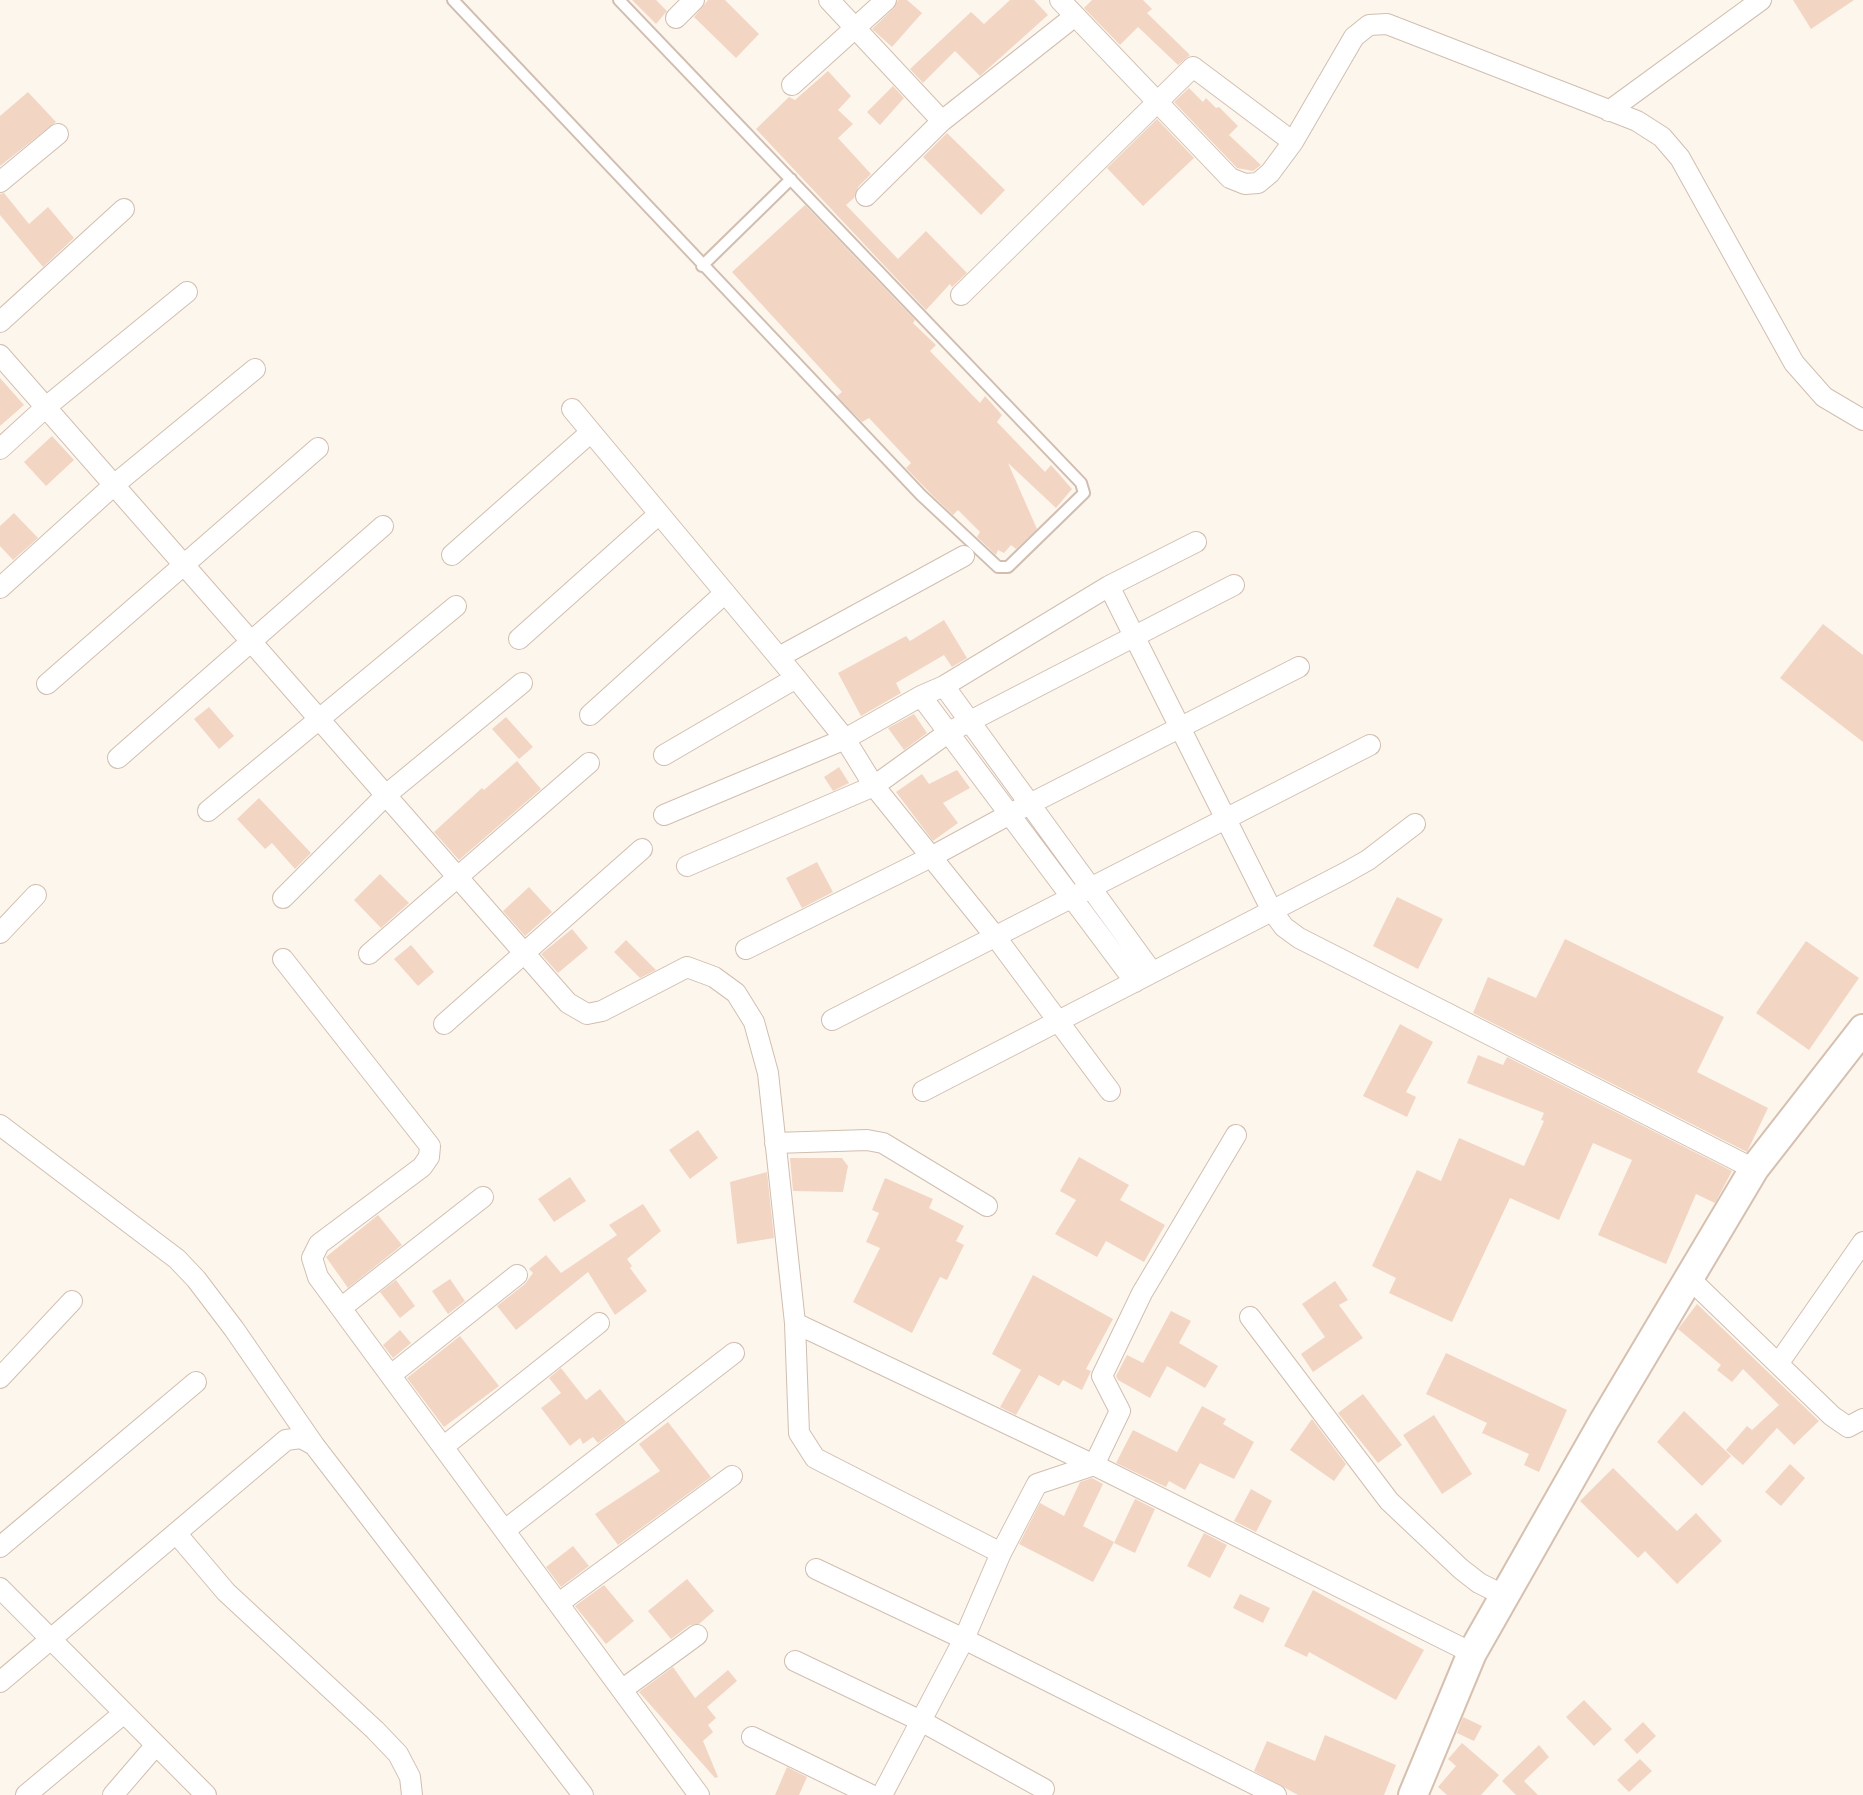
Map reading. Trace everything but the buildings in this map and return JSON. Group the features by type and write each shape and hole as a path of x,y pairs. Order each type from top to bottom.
{"street":[{"path":"676,18 694,0"},
{"path":"829,0 942,122"},
{"path":"792,85 886,0"},
{"path":"1060,0 1230,178 1245,184 1258,183 1270,173 1293,142 1354,37 1369,25 1387,24 1637,121 1662,137 1680,158 1794,363 1824,397 1863,420"},
{"path":"1610,111 1761,0"},
{"path":"866,196 942,122 1075,16"},
{"path":"961,295 1193,67 1293,142"},
{"path":"0,182 57,134"},
{"path":"0,322 124,209"},
{"path":"0,449 46,407 187,292"},
{"path":"0,356 568,1003 587,1014 602,1011 687,967 714,976 736,993 754,1022 768,1073 795,1323 799,1433 815,1458 1001,1552"},
{"path":"0,588 114,485 255,369"},
{"path":"572,409 796,678 844,739 874,786 995,936 1110,1090"},
{"path":"452,555 591,432"},
{"path":"47,684 183,563 318,448"},
{"path":"519,639 659,514"},
{"path":"118,758 250,640 383,526"},
{"path":"664,815 844,739 921,696 944,686 1109,586 1196,542"},
{"path":"779,657 964,556"},
{"path":"687,866 874,786 949,732 1234,585"},
{"path":"1109,586 1272,911 1284,927 1299,938 1754,1169"},
{"path":"590,715 725,593"},
{"path":"208,811 456,606"},
{"path":"746,949 932,857 1010,814 1299,667"},
{"path":"664,755 796,678"},
{"path":"283,898 386,795 522,683"},
{"path":"944,686 1090,888 1143,977"},
{"path":"921,696 1072,897 1143,977"},
{"path":"831,1020 1370,745"},
{"path":"369,954 589,763"},
{"path":"922,1091 1368,860 1415,824"},
{"path":"444,1024 642,849"},
{"path":"0,933 36,895"},
{"path":"283,959 430,1146 429,1157 422,1167 319,1244 312,1258 318,1277 699,1795"},
{"path":"1413,1795 1472,1653 1689,1278 1754,1169 1863,1029"},
{"path":"0,1125 184,1266 234,1329 314,1445 583,1795"},
{"path":"882,1795 964,1639 1001,1552 1037,1484 1094,1465 1120,1411 1102,1376 1142,1293 1236,1135"},
{"path":"775,1143 867,1140 883,1143 987,1206"},
{"path":"341,1308 483,1197"},
{"path":"1779,1364 1863,1242"},
{"path":"391,1375 517,1275"},
{"path":"1689,1278 1832,1416 1848,1427 1863,1419"},
{"path":"0,1378 72,1300"},
{"path":"1250,1317 1389,1501 1461,1569 1479,1583 1505,1596"},
{"path":"443,1447 599,1323"},
{"path":"795,1323 1094,1465 1472,1653"},
{"path":"505,1530 734,1353"},
{"path":"0,1546 196,1382"},
{"path":"0,1682 286,1440 301,1438 314,1445"},
{"path":"559,1604 732,1476"},
{"path":"176,1533 226,1592 375,1730 398,1755 410,1777 412,1795"},
{"path":"816,1569 964,1639 1254,1791 1276,1795"},
{"path":"0,1588 206,1795"},
{"path":"623,1689 698,1635"},
{"path":"795,1661 921,1721 1044,1789"},
{"path":"26,1795 124,1713"},
{"path":"752,1737 871,1795"},
{"path":"113,1795 156,1746"}],"lane":[{"path":"453,0 702,266 921,495 998,567 1008,567 1084,493 1081,483 619,0"},
{"path":"702,266 790,179"}]}
